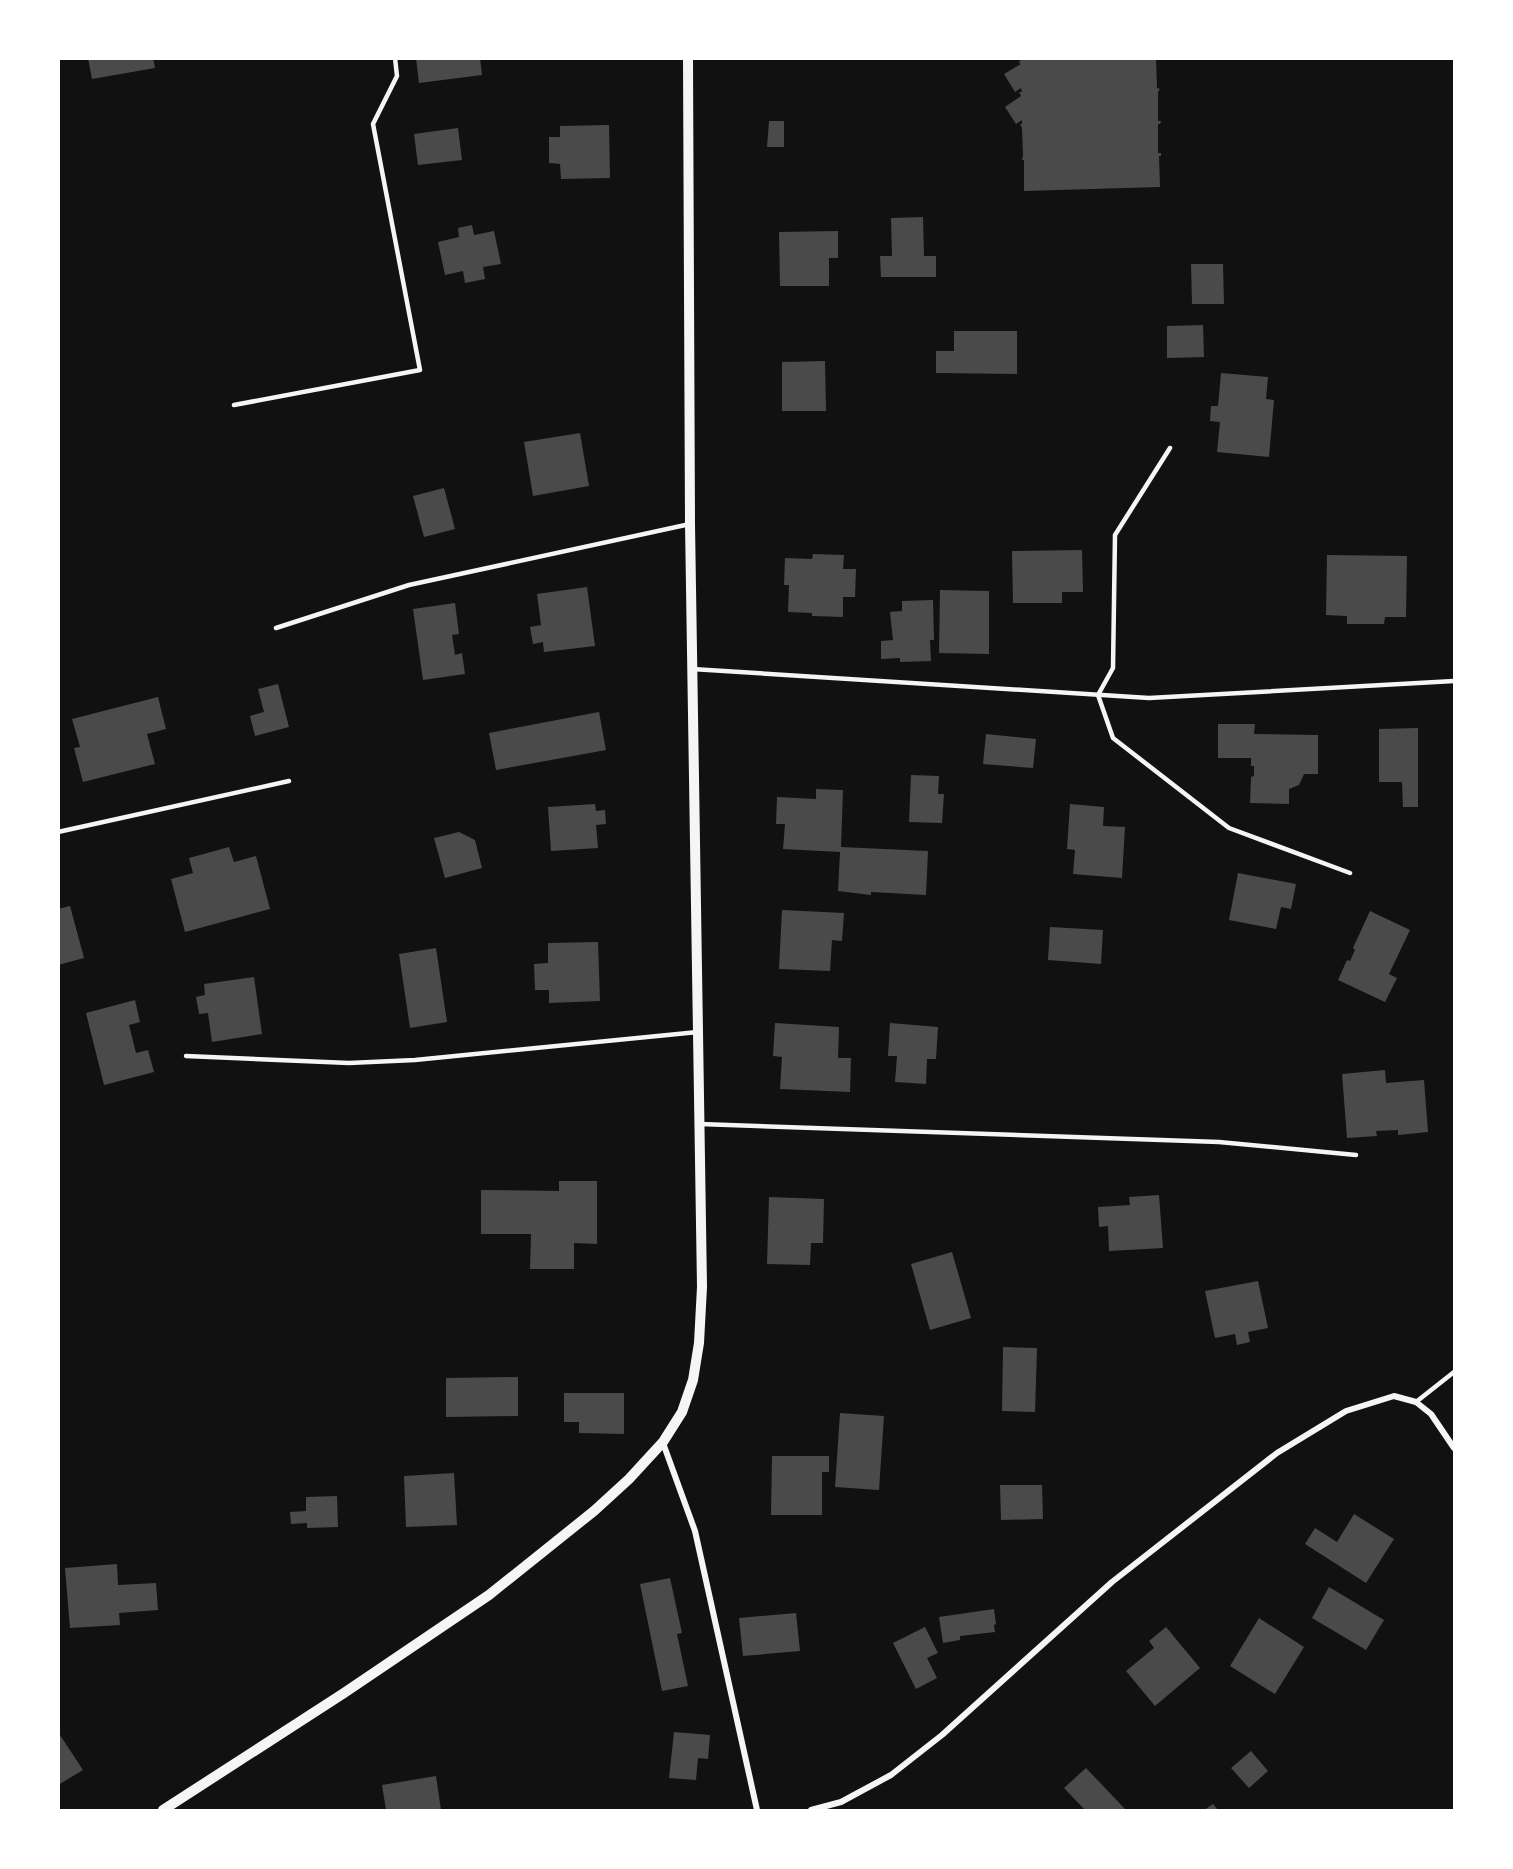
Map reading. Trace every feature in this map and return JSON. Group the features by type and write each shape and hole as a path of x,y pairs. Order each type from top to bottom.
{"street":[{"path":"163,1810 344,1693 489,1595 601,1505 663,1442 682,1412 693,1380 699,1343 702,1287 690,524 688,58"},
{"path":"811,1810 841,1802 891,1775 942,1735 1112,1582 1277,1453 1346,1411 1394,1396 1416,1402 1431,1414 1455,1448"},
{"path":"663,1442 695,1531 757,1810"}],"lane":[{"path":"234,405 420,370 373,124 397,76 395,58"},
{"path":"1170,448 1115,535 1113,668 1098,695 1113,738 1228,828 1350,873"},
{"path":"276,628 409,585 690,524"},
{"path":"692,669 1149,698 1455,681"},
{"path":"58,832 289,781"},
{"path":"186,1056 349,1063 415,1060 698,1032"},
{"path":"700,1124 1219,1142 1356,1155"},
{"path":"1416,1402 1455,1372"}],"building":[{"path":"88,58 153,58 155,68 92,79"},
{"path":"416,58 480,58 482,75 419,83"},
{"path":"1021,58 1156,58 1157,88 1160,89 1158,92 1158,121 1161,121 1158,124 1158,153 1161,153 1159,156 1160,187 1024,191 1024,160 1022,160 1020,124 1022,120 1016,124 1005,107 1021,96 1019,92 1022,92 1021,88 1015,92 1004,74 1021,64 1019,63"},
{"path":"769,121 784,121 784,147 767,147"},
{"path":"609,125 610,178 561,179 560,164 549,163 549,137 560,137 560,126"},
{"path":"458,128 462,160 418,165 414,134"},
{"path":"923,217 924,256 936,256 936,277 881,277 880,256 892,256 891,218"},
{"path":"472,225 474,235 494,231 501,264 483,267 485,279 465,283 463,271 445,275 438,242 459,237 458,228"},
{"path":"838,231 838,258 829,258 829,286 780,286 779,232"},
{"path":"1191,264 1223,264 1224,304 1192,304"},
{"path":"1203,325 1204,357 1167,358 1167,326"},
{"path":"954,331 1017,331 1017,374 936,373 936,351 954,351"},
{"path":"825,361 826,411 782,411 782,362"},
{"path":"1221,373 1268,377 1266,399 1274,400 1269,457 1217,452 1220,422 1210,421 1211,406 1218,406"},
{"path":"580,433 589,486 533,496 524,442"},
{"path":"444,488 455,529 424,537 413,496"},
{"path":"1082,550 1083,592 1062,592 1062,603 1013,603 1012,551"},
{"path":"813,554 844,555 843,569 856,569 855,597 843,597 843,617 812,616 812,613 788,612 789,585 784,585 785,558 812,559"},
{"path":"1327,555 1407,556 1406,617 1385,617 1384,624 1347,624 1347,616 1326,615"},
{"path":"587,587 595,646 544,652 543,642 533,644 530,627 541,625 537,594"},
{"path":"940,590 989,591 989,654 939,653"},
{"path":"933,600 934,640 930,640 931,661 900,662 900,658 881,659 881,641 893,640 890,612 902,611 902,601"},
{"path":"455,603 459,634 452,635 455,655 462,653 465,674 423,680 413,609"},
{"path":"278,684 289,727 255,736 250,716 264,712 258,689"},
{"path":"158,697 166,729 147,734 155,764 83,782 74,748 80,747 72,719"},
{"path":"599,712 606,750 496,770 489,733"},
{"path":"1218,724 1255,724 1254,734 1318,735 1318,774 1304,774 1299,785 1289,789 1289,804 1250,803 1251,777 1254,776 1251,758 1218,758"},
{"path":"1418,728 1418,807 1403,807 1402,782 1379,782 1379,729"},
{"path":"986,734 1036,739 1033,768 983,764"},
{"path":"911,775 939,776 938,794 944,794 942,823 909,822"},
{"path":"816,789 843,790 841,847 928,851 926,895 871,892 871,895 838,891 840,852 783,849 785,824 776,824 777,797 816,799"},
{"path":"595,804 596,811 605,810 606,824 596,825 598,848 551,851 548,807"},
{"path":"1070,804 1104,807 1103,826 1125,827 1122,878 1073,874 1075,850 1067,849"},
{"path":"459,832 475,840 482,868 445,878 434,838"},
{"path":"229,847 234,862 256,856 270,909 185,932 171,879 193,873 189,858"},
{"path":"1238,873 1296,884 1291,909 1281,907 1276,929 1229,920"},
{"path":"70,906 84,958 58,965 58,909"},
{"path":"782,910 844,913 842,941 832,940 830,971 779,969"},
{"path":"1370,911 1410,930 1389,974 1397,978 1385,1002 1338,980 1347,960 1350,961 1355,950 1353,948"},
{"path":"1050,927 1103,930 1101,964 1048,960"},
{"path":"598,942 600,1001 549,1003 549,990 535,990 534,964 548,963 548,943"},
{"path":"436,948 447,1022 410,1028 399,954"},
{"path":"254,977 262,1034 212,1042 208,1013 199,1014 196,997 205,995 204,984"},
{"path":"135,1000 140,1022 129,1025 136,1053 148,1050 154,1072 104,1085 86,1013"},
{"path":"775,1023 839,1027 838,1058 851,1058 850,1092 780,1089 782,1057 773,1056"},
{"path":"890,1023 938,1027 936,1059 927,1059 926,1084 895,1082 897,1056 888,1056"},
{"path":"1385,1070 1386,1083 1424,1080 1428,1132 1398,1135 1398,1130 1376,1131 1377,1136 1347,1138 1342,1074"},
{"path":"559,1181 597,1181 597,1244 574,1243 574,1269 530,1269 531,1234 481,1234 481,1190 559,1191"},
{"path":"1159,1195 1163,1248 1109,1251 1108,1226 1099,1227 1098,1207 1130,1205 1129,1197"},
{"path":"769,1197 824,1199 823,1243 811,1243 810,1265 767,1264"},
{"path":"952,1252 971,1318 930,1330 911,1264"},
{"path":"1258,1281 1268,1328 1248,1332 1250,1342 1237,1345 1235,1334 1215,1338 1205,1291"},
{"path":"1003,1347 1037,1348 1035,1412 1002,1411"},
{"path":"518,1377 518,1416 446,1417 446,1378"},
{"path":"564,1393 624,1393 624,1434 579,1433 579,1422 564,1422"},
{"path":"840,1413 884,1416 879,1490 835,1487"},
{"path":"772,1456 829,1456 829,1472 822,1472 822,1515 771,1515"},
{"path":"454,1473 457,1525 406,1527 404,1476"},
{"path":"1000,1485 1042,1485 1043,1519 1001,1520"},
{"path":"337,1496 338,1527 307,1528 307,1523 291,1524 290,1512 306,1511 306,1497"},
{"path":"1354,1514 1394,1539 1366,1583 1305,1544 1315,1528 1337,1542"},
{"path":"117,1564 118,1585 156,1583 158,1610 119,1613 120,1625 70,1628 65,1568"},
{"path":"670,1578 682,1633 677,1634 688,1686 662,1691 640,1584"},
{"path":"1329,1587 1384,1620 1366,1650 1312,1618"},
{"path":"994,1609 995,1632 960,1636 960,1640 943,1643 939,1617"},
{"path":"796,1613 800,1651 743,1656 739,1618"},
{"path":"1259,1618 1304,1647 1275,1694 1230,1666"},
{"path":"925,1627 938,1653 927,1658 937,1678 916,1689 893,1643"},
{"path":"1166,1627 1200,1668 1155,1706 1126,1671 1154,1648 1149,1641"},
{"path":"58,1732 83,1770 58,1785"},
{"path":"674,1732 710,1735 708,1759 698,1758 696,1780 669,1778"},
{"path":"1251,1751 1268,1771 1249,1788 1231,1768"},
{"path":"1086,1768 1126,1810 1085,1810 1064,1788"},
{"path":"436,1776 441,1810 386,1810 382,1785"},
{"path":"1213,1804 1218,1810 1204,1810"}]}
